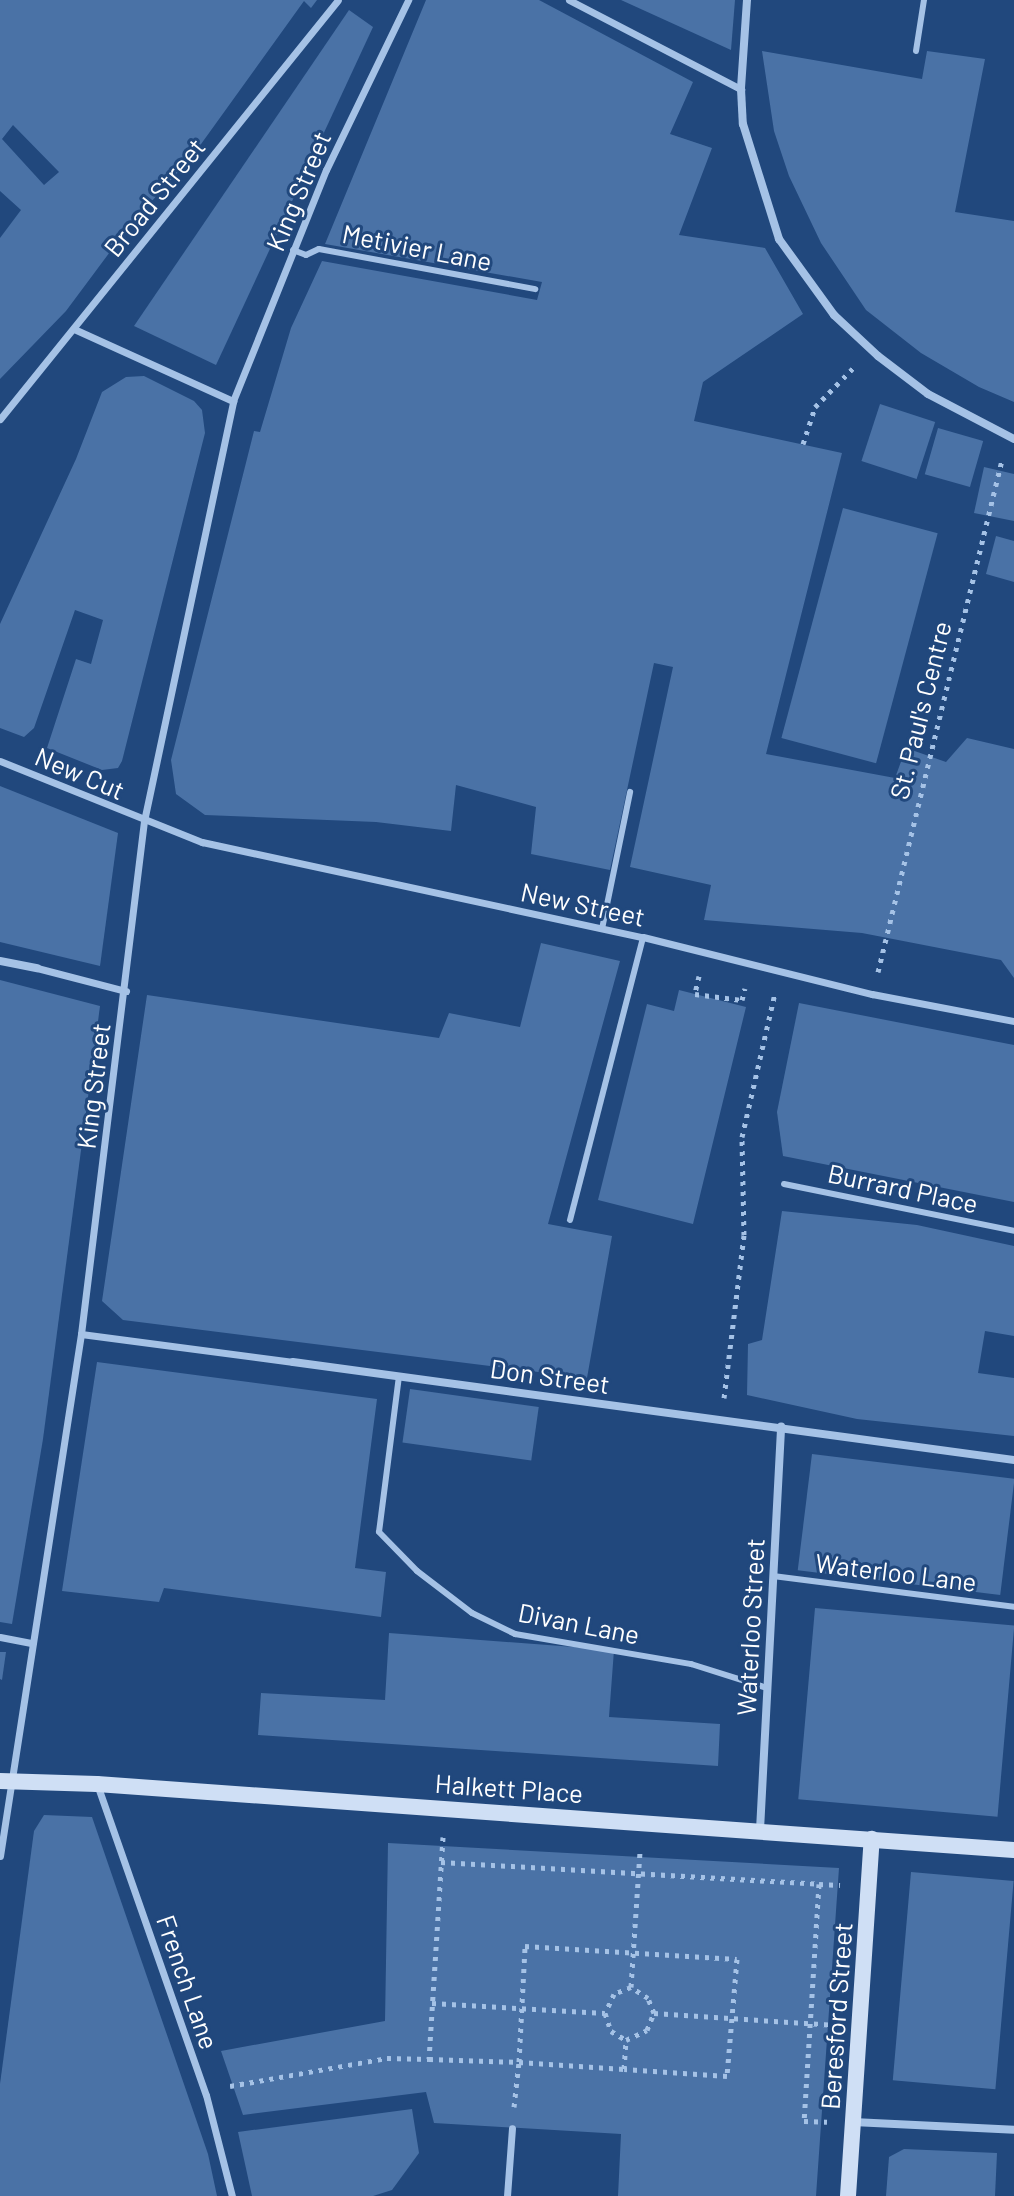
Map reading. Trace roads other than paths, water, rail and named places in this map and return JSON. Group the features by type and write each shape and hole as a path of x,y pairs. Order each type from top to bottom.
{"main road":[{"name":"Halkett Place","path":"5,1781 97,1784 1014,1850"},
{"name":"Beresford Street","path":"848,2196 872,1839"}],"street":[{"name":"Broad Street","path":"0,419 338,0"},
{"name":"King Street","path":"0,1856 5,1781 32,1643 81,1334 126,991 144,821 233,401 326,170 408,0"},
{"path":"569,0 741,89"},
{"path":"747,0 741,89 743,124 779,239 834,315 878,356 928,394 1011,437"},
{"path":"74,329 233,401"},
{"name":"New Cut","path":"0,761 144,821"},
{"name":"New Street","path":"144,821 202,842 643,937 872,994 1014,1021"},
{"path":"0,961 126,991"},
{"name":"Don Street","path":"81,1334 1014,1460"},
{"name":"Waterloo Street","path":"760,1830 781,1427"},
{"path":"0,1637 32,1643"},
{"name":"French Lane","path":"97,1784 206,2095 232,2196"},
{"path":"853,2122 1014,2130"},
{"path":"507,2196 512,2128"}],"lane":[{"path":"916,51 924,0"},
{"name":"Metivier Lane","path":"293,250 306,255 319,249 535,289"},
{"path":"602,929 630,792"},
{"path":"570,1220 643,937"},
{"name":"Burrard Place","path":"784,1184 1014,1231"},
{"name":"Divan Lane","path":"399,1376 379,1532 417,1571 472,1613 515,1634 691,1664 767,1688"},
{"name":"Waterloo Lane","path":"773,1576 1014,1607"}]}
